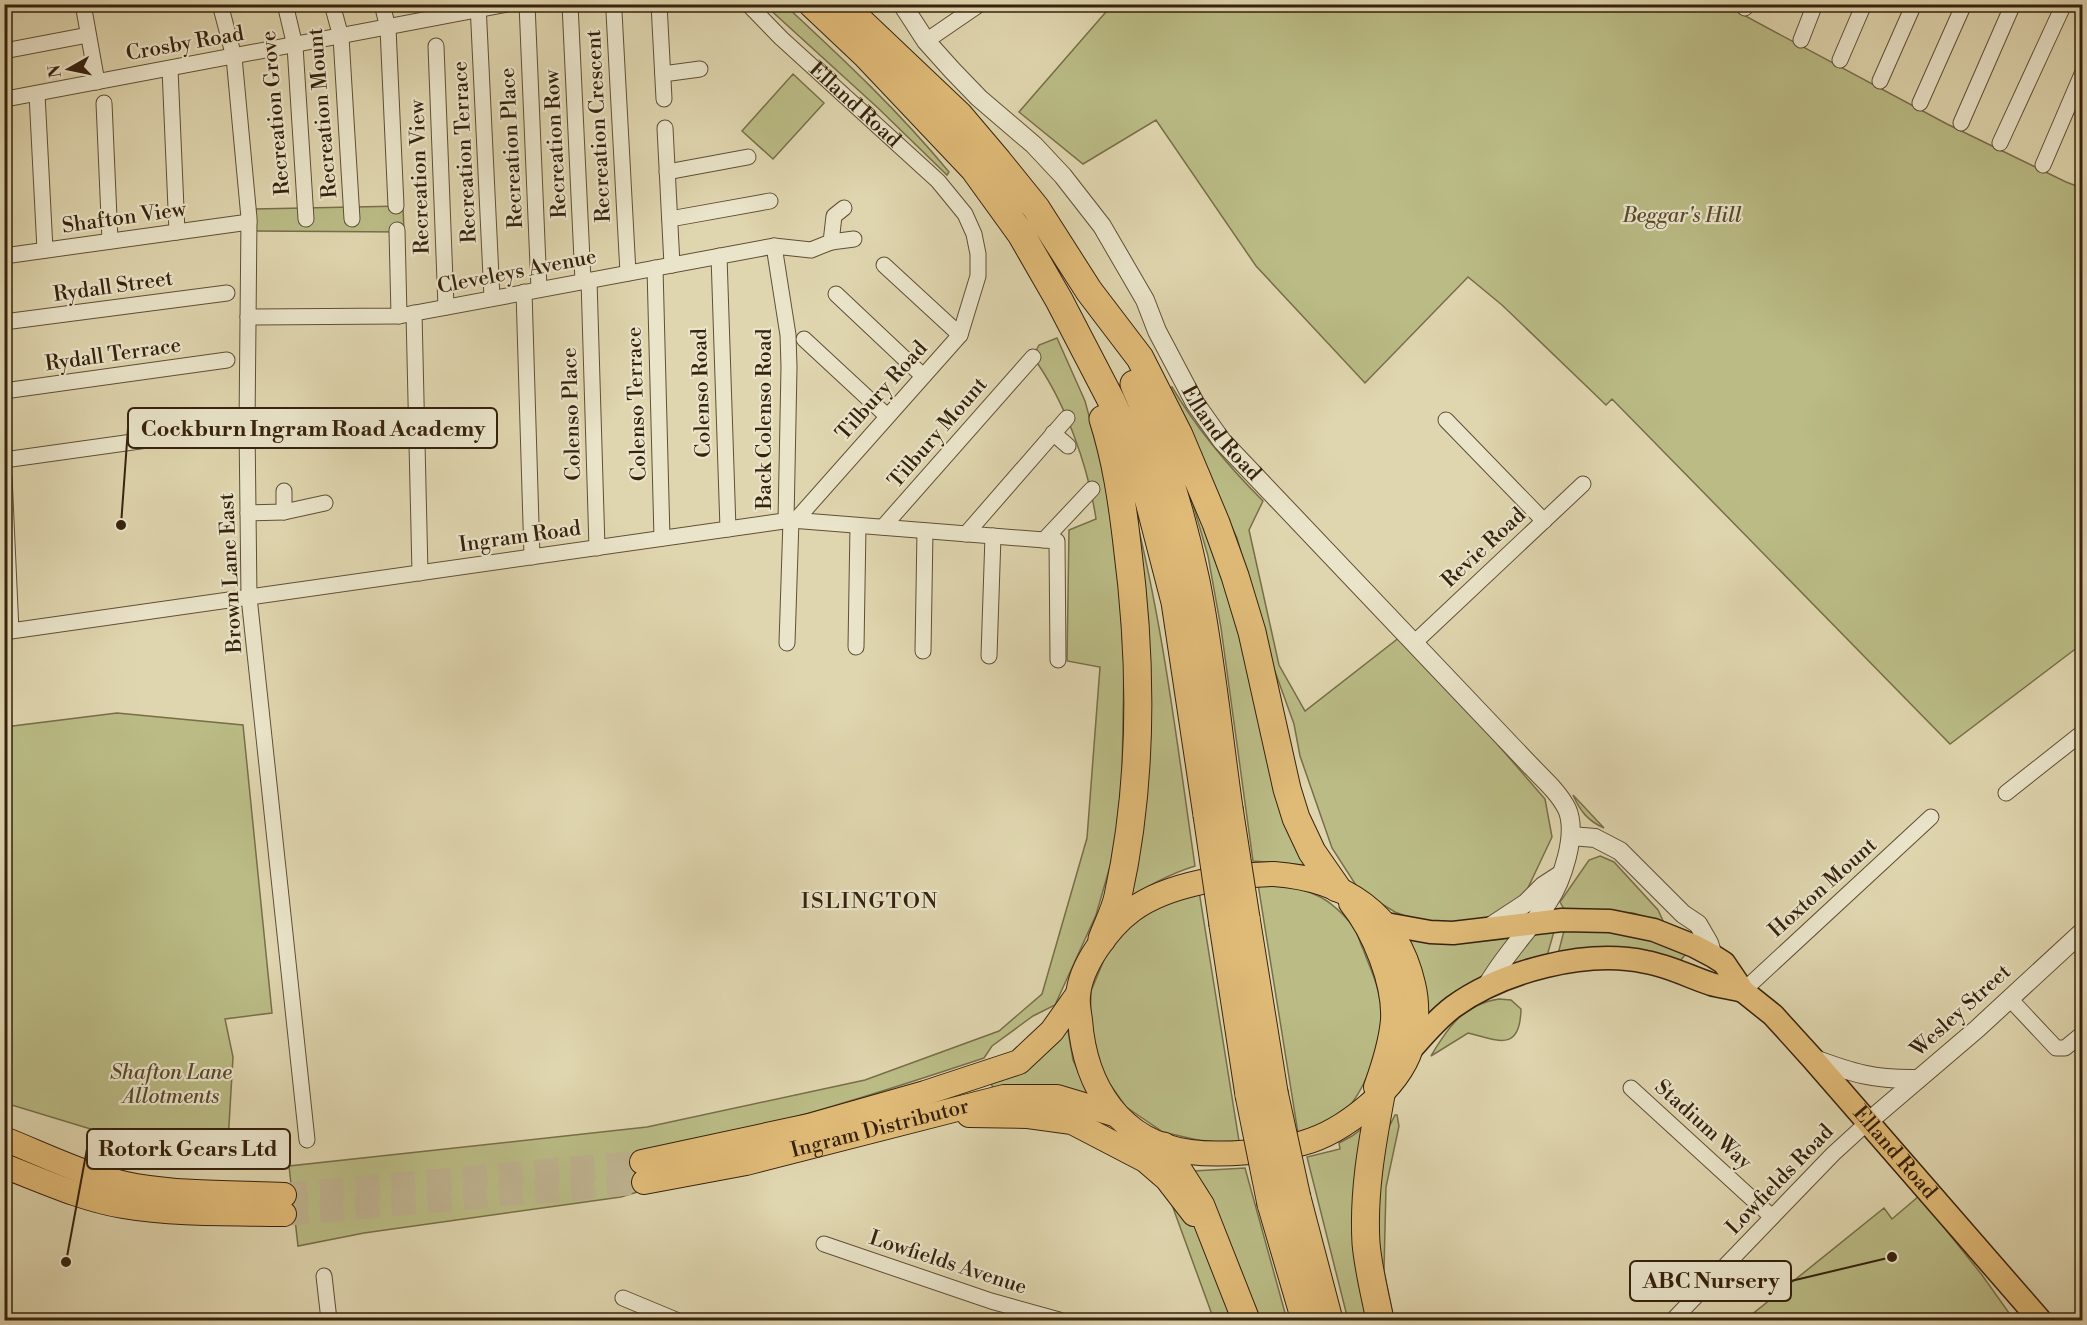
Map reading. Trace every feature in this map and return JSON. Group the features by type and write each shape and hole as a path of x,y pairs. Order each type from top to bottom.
{"highway":[{"path":"812,4 866,54 974,169 1021,234 1059,300 1111,400 1138,463 1175,602 1218,811 1261,1094 1271,1204 1305,1320"},
{"path":"842,4 959,115 1035,208 1089,291 1140,358 1179,435 1211,512 1235,576 1252,632 1287,789 1296,818 1312,852 1337,888 1353,906 1373,938 1389,982 1393,1018 1386,1059 1375,1100 1366,1205 1366,1244 1380,1320"},
{"path":"1089,291 1122,356 1148,416 1182,528 1195,580 1204,628 1218,811"},
{"path":"1059,300 1096,396 1113,451 1135,602 1137,696 1130,838 1118,898 1078,994 1081,1036 1086,1062 1095,1084 1114,1114 1129,1126 1163,1146 1190,1152 1237,1153 1303,1143 1347,1122 1375,1100 1411,1049 1415,1029 1414,989 1403,951 1386,924 1362,904 1337,888 1300,876 1274,874 1246,875 1203,882 1176,889 1132,910 1102,939"},
{"name":"Ingram Distributor","path":"1078,994 1052,1031 1019,1062 925,1093 643,1172 746,1163 1004,1097 1057,1097 1114,1114"},
{"path":"1261,1094 1297,1197 1329,1320"},
{"path":"912,1122 958,1115 1028,1116 1072,1122 1144,1160 1167,1179 1212,1237"},
{"path":"4,1139 92,1174 135,1186 284,1204 178,1212 122,1206 80,1195 4,1166"},
{"path":"1163,1146 1201,1206 1246,1320"}],"main road":[{"name":"Elland Road","path":"1386,924 1430,932 1454,933 1533,923 1589,920 1627,924 1654,930 1679,939 1713,956 1724,963 1743,990 1773,1015 1812,1058 2040,1320"},
{"name":"Elland Road","path":"1411,1049 1452,1008 1485,989 1523,973 1584,959 1615,958 1646,961 1692,975 1712,984 1743,990"}],"street":[{"path":"83,4 97,82"},
{"name":"Brown Lane East","path":"220,4 234,57 249,222 247,426 249,597 307,1140"},
{"name":"Recreation Grove","path":"285,4 295,46 306,219"},
{"name":"Recreation Mount","path":"332,4 341,37 352,219"},
{"path":"382,4 388,28 396,206"},
{"name":"Crosby Road","path":"11,98 388,28 433,12 508,4"},
{"name":"Recreation Place","path":"527,4 532,291 532,557"},
{"name":"Recreation Row","path":"570,4 586,281"},
{"path":"659,4 664,99"},
{"name":"Elland Road","path":"748,4 781,38 951,194 965,214 974,234 978,254 978,276"},
{"name":"Elland Road","path":"902,4 926,41 979,98 1042,153 1071,185 1102,226 1145,300 1157,331 1195,403 1222,441 1558,795 1568,812 1571,836 1560,875 1550,900 1494,972 1485,989"},
{"path":"926,41 980,4"},
{"path":"1801,40 1815,4"},
{"path":"1840,60 1864,4"},
{"path":"1880,81 1914,4"},
{"path":"1920,103 1964,4"},
{"path":"1961,123 2013,4"},
{"path":"2000,143 2064,4"},
{"name":"Recreation Terrace","path":"479,8 492,298"},
{"name":"Recreation Crescent","path":"614,12 628,273"},
{"path":"4,51 88,35"},
{"name":"Recreation View","path":"436,46 446,307"},
{"path":"170,69 177,232"},
{"path":"663,74 700,69"},
{"path":"2043,165 2082,74"},
{"path":"37,94 45,250"},
{"path":"104,103 110,241"},
{"path":"665,128 672,265"},
{"path":"668,172 747,157"},
{"path":"670,219 770,201"},
{"path":"831,242 834,216 844,208"},
{"name":"Shafton View","path":"4,256 249,222"},
{"path":"397,230 407,314 420,573"},
{"name":"Cleveleys Avenue","path":"248,317 407,314 774,246 811,250 831,242 854,239"},
{"name":"Back Colenso Road","path":"774,246 788,335 791,521 787,643"},
{"name":"Colenso Road","path":"719,256 728,529"},
{"path":"884,265 960,335"},
{"name":"Colenso Terrace","path":"654,268 662,538"},
{"name":"Tilbury Road","path":"791,521 960,335 978,276"},
{"name":"Colenso Place","path":"586,281 597,548"},
{"name":"Rydall Street","path":"4,322 227,293"},
{"path":"836,294 923,376"},
{"path":"804,339 887,416"},
{"name":"Rydall Terrace","path":"4,391 227,360"},
{"name":"Tilbury Mount","path":"883,527 1032,366"},
{"path":"966,534 1067,418"},
{"path":"1446,420 1544,521"},
{"path":"4,460 247,426"},
{"path":"1053,433 1068,446"},
{"path":"4,476 8,632"},
{"name":"Revie Road","path":"1414,643 1583,484"},
{"path":"1044,540 1083,510 1092,489"},
{"path":"284,491 284,512"},
{"path":"248,513 284,512 325,503"},
{"name":"Ingram Road","path":"8,632 791,521 1044,540"},
{"path":"856,647 858,526"},
{"path":"923,651 925,531"},
{"path":"989,657 993,536"},
{"path":"1044,540 1057,541 1058,660"},
{"path":"2006,793 2081,736"},
{"name":"Hoxton Mount","path":"1743,990 1931,817"},
{"name":"Elland Road","path":"1571,836 1595,838 1620,851 1683,914 1698,924 1709,943 1713,956"},
{"name":"Elland Road","path":"1488,928 1526,903 1560,875"},
{"name":"Wesley Street","path":"1868,1122 1977,1029 2082,932"},
{"path":"2010,999 2056,1048 2065,1048 2082,1034"},
{"path":"1812,1058 1867,1077 1918,1079"},
{"name":"Stadium Way","path":"1631,1088 1772,1217"},
{"name":"Lowfields Road","path":"1672,1320 1833,1154 1868,1122"},
{"name":"Lowfields Avenue","path":"825,1244 991,1301 1059,1320"},
{"path":"324,1276 329,1320"},
{"path":"623,1298 676,1320"}],"green space":[{"path":"765,5 785,5 807,25 910,127 949,172 947,175 878,108"},
{"name":"Beggar's Hill","path":"1112,5 1738,5 1736,11 1947,124 2082,188 2082,644 1950,744 1612,399 1606,405 1502,305 1468,277 1365,383 1256,266 1156,120 1083,164 1019,112"},
{"path":"793,74 824,103 773,159 742,131"},
{"path":"403,206 404,232 253,231 252,209"},
{"path":"1057,338 1085,401 1104,471 1117,551 1124,665 1122,776 1115,849 1096,915 1055,1005 1033,1016 992,1046 984,1058 784,1120 641,1151 641,1191 621,1197 364,1233 298,1246 289,1166 647,1127 865,1080 999,1031 1042,994 1087,838 1100,667 1067,661 1069,530 1096,519 1087,477 1074,434 1045,374 1033,357 1039,345"},
{"path":"1172,387 1214,447 1263,501 1249,530 1279,665 1305,711 1400,637 1453,693 1545,799 1552,837 1526,892 1501,913 1467,924 1423,923 1395,912 1359,890 1332,848 1300,756 1294,724 1273,666 1237,538 1167,389"},
{"path":"1181,463 1207,525 1305,865 1253,861 1221,628 1208,556"},
{"path":"1132,502 1161,638 1195,866 1155,883 1118,906"},
{"name":"Shafton Lane Allotments","path":"117,713 243,725 272,1013 225,1019 233,1057 228,1142 197,1147 117,1137 5,1103 5,727"},
{"path":"1573,795 1604,828 1585,815"},
{"path":"1600,856 1614,862 1658,910 1664,923 1633,913 1564,909 1560,902 1589,860"},
{"path":"1258,884 1309,892 1321,897 1337,909 1357,933 1380,999 1381,1019 1377,1048 1360,1090 1344,1112 1334,1120 1298,1133"},
{"path":"1199,891 1239,1141 1206,1142 1163,1132 1126,1107 1104,1076 1090,1033 1091,991 1111,943 1157,905"},
{"path":"1565,927 1621,929 1684,951 1685,955 1680,961 1558,954"},
{"path":"1555,928 1547,956 1508,967 1533,931"},
{"path":"1407,933 1515,937 1483,976 1446,998 1425,1019 1417,959"},
{"path":"1499,999 1511,1000 1521,1009 1520,1023 1512,1038 1489,1039 1468,1033 1431,1056 1458,1018 1476,1006"},
{"path":"1067,1025 1073,1060 1089,1095 994,1091 991,1083"},
{"path":"1397,1115 1399,1126 1386,1187 1384,1271 1394,1320 1387,1320 1375,1206 1387,1131"},
{"path":"1372,1121 1371,1320 1348,1320 1307,1157 1340,1149 1339,1143"},
{"path":"1245,1168 1287,1320 1261,1320 1207,1190 1194,1171"},
{"path":"1168,1194 1192,1216 1236,1320 1214,1320"},
{"path":"1919,1196 1982,1275 2014,1320 1745,1320 1884,1208 1892,1219"}],"tunnel":[{"path":"284,1195 642,1162"},
{"path":"284,1214 644,1182"}],"place":[{"name":"Cockburn Ingram Road Academy","path":"121,525"},
{"name":"ABC Nursery","path":"1892,1257"},
{"name":"Rotork Gears Ltd","path":"66,1262"}],"district":[{"name":"ISLINGTON","path":"870,901"}]}
